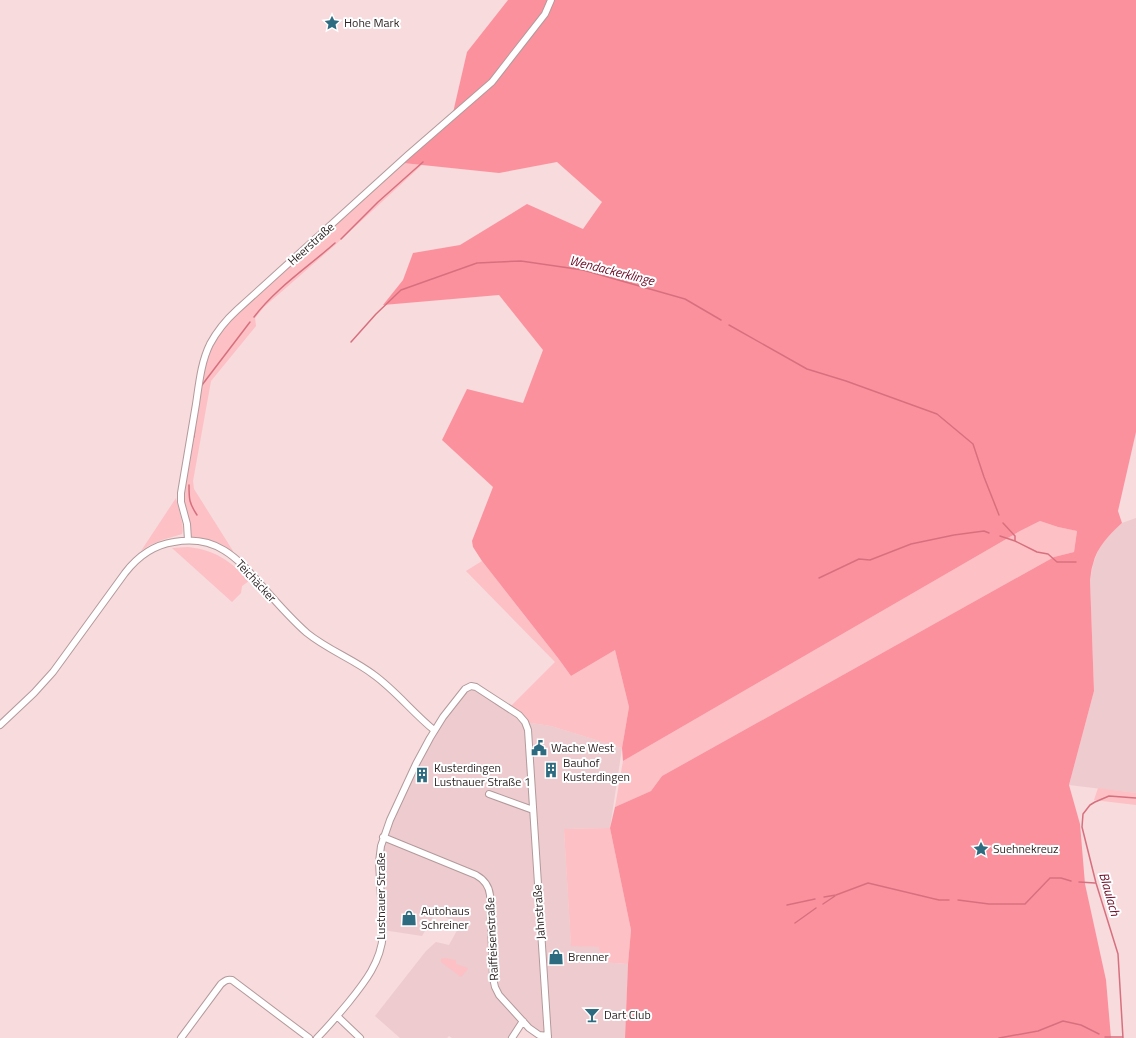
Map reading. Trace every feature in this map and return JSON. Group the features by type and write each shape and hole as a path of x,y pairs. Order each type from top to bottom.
{"street":[{"name":"Heerstraße","path":"188,540 187,524 181,502 181,493 204,359 217,332 229,317 240,307 492,82 545,14 551,0"},
{"name":"Teichäcker","path":"0,725 34,693 53,672 136,560 149,550 162,544 188,540 211,544 236,558 301,628 325,646 376,676 434,730"},
{"name":"Lustnauer Straße","path":"317,1038 337,1016 370,974 376,963 381,946 383,923 379,862 383,837 416,764 434,730 464,689 471,686"},
{"name":"Jahnstraße","path":"471,686 476,687 519,715 525,722 528,730 548,1037"},
{"path":"488,794 533,810"},
{"name":"Raiffeisenstraße","path":"383,837 476,875 487,884 490,895 493,983 499,995 535,1033 548,1037"},
{"path":"181,1038 221,984 228,980 232,980 250,992 309,1038"},
{"path":"337,1016 360,1038"},
{"path":"512,1038 523,1021"}],"shaded area":[{"path":"508,0 1136,0 1136,432 1118,511 1122,523 1108,537 1097,552 1091,570 1090,580 1094,691 1069,785 1080,824 1085,884 1106,980 1111,1038 625,1038 631,930 610,828 615,807 651,791 662,776 1054,557 1074,552 1077,531 1040,521 1020,531 623,761 622,748 629,707 615,650 571,676 482,561 473,547 472,541 493,487 442,440 467,389 523,403 543,350 499,295 383,305 403,280 413,253 460,245 527,204 583,229 602,202 557,162 499,173 403,163 452,117 467,52"},
{"path":"399,164 422,165 334,246 264,307 255,318 256,326 211,381 193,481 194,489 233,551 231,555 224,550 188,540 181,502 204,359 217,332"},
{"path":"176,498 182,522 182,534 162,540 141,551"},
{"path":"1136,518 1136,793 1069,785 1094,691 1090,580 1093,564 1099,548 1109,535 1122,523"},
{"path":"1040,521 1077,531 1074,552 1054,557 662,776 651,791 615,807 623,761 1020,531"},
{"path":"188,547 206,551 222,558 229,562 249,581 242,586 241,593 232,602 172,548"},
{"path":"482,561 571,676 615,650 629,707 622,748 551,726 525,722 509,708 555,662 466,571"},
{"path":"471,686 525,722 551,726 622,748 610,828 564,829 571,945 599,947 600,962 628,964 625,1038 548,1038 523,1022 512,1038 452,1038 449,1036 447,1038 400,1038 375,1016 426,951 436,942 449,945 460,925 436,912 422,936 383,930 381,846 430,738"},
{"path":"1098,788 1136,793 1136,805 1094,800"},
{"path":"610,828 631,930 628,964 600,962 599,947 571,946 564,829"},
{"path":"445,958 456,960 456,964 468,969 461,977 441,962 441,959"}],"waterway":[{"path":"341,239 378,202 423,162"},
{"path":"254,317 282,287 335,243"},
{"name":"Wendackerklinge","path":"351,342 376,314 401,290 477,263 521,261 583,270 685,299 721,320"},
{"path":"202,385 250,322"},
{"name":"Wendackerklinge","path":"729,325 807,369 846,381 937,414 973,444 999,515"},
{"path":"194,437 195,427"},
{"path":"189,485 190,501 197,515"},
{"name":"Wendackerklinge","path":"1003,523 1015,536 1015,541 1037,552 1048,554 1057,562 1076,562"},
{"path":"819,578 859,559 870,560 911,544 954,535 984,531 989,533"},
{"path":"1000,536 1015,541"},
{"name":"Blaulach","path":"1123,1038 1118,954 1096,883 1082,827 1083,814 1090,805 1095,802 1109,796 1136,798"},
{"path":"958,900 989,904 1025,904 1050,878 1061,878 1071,881"},
{"path":"1079,882 1095,883"},
{"path":"824,897 836,895 868,883 939,900 949,900"},
{"path":"823,904 835,896"},
{"path":"787,905 815,899"},
{"path":"795,923 816,908"},
{"path":"999,1038 1038,1031 1063,1021 1081,1025 1099,1034"},
{"path":"1105,1037 1123,1037"}],"place":[{"name":"Hohe Mark","path":"332,23"},
{"name":"Wache West","path":"539,748"},
{"name":"Bauhof Kusterdingen","path":"551,770"},
{"name":"Kusterdingen Lustnauer Straße 1","path":"422,775"},
{"name":"Suehnekreuz","path":"981,849"},
{"name":"Autohaus Schreiner","path":"409,918"},
{"name":"Brenner","path":"556,957"},
{"name":"Dart Club","path":"592,1015"}]}
